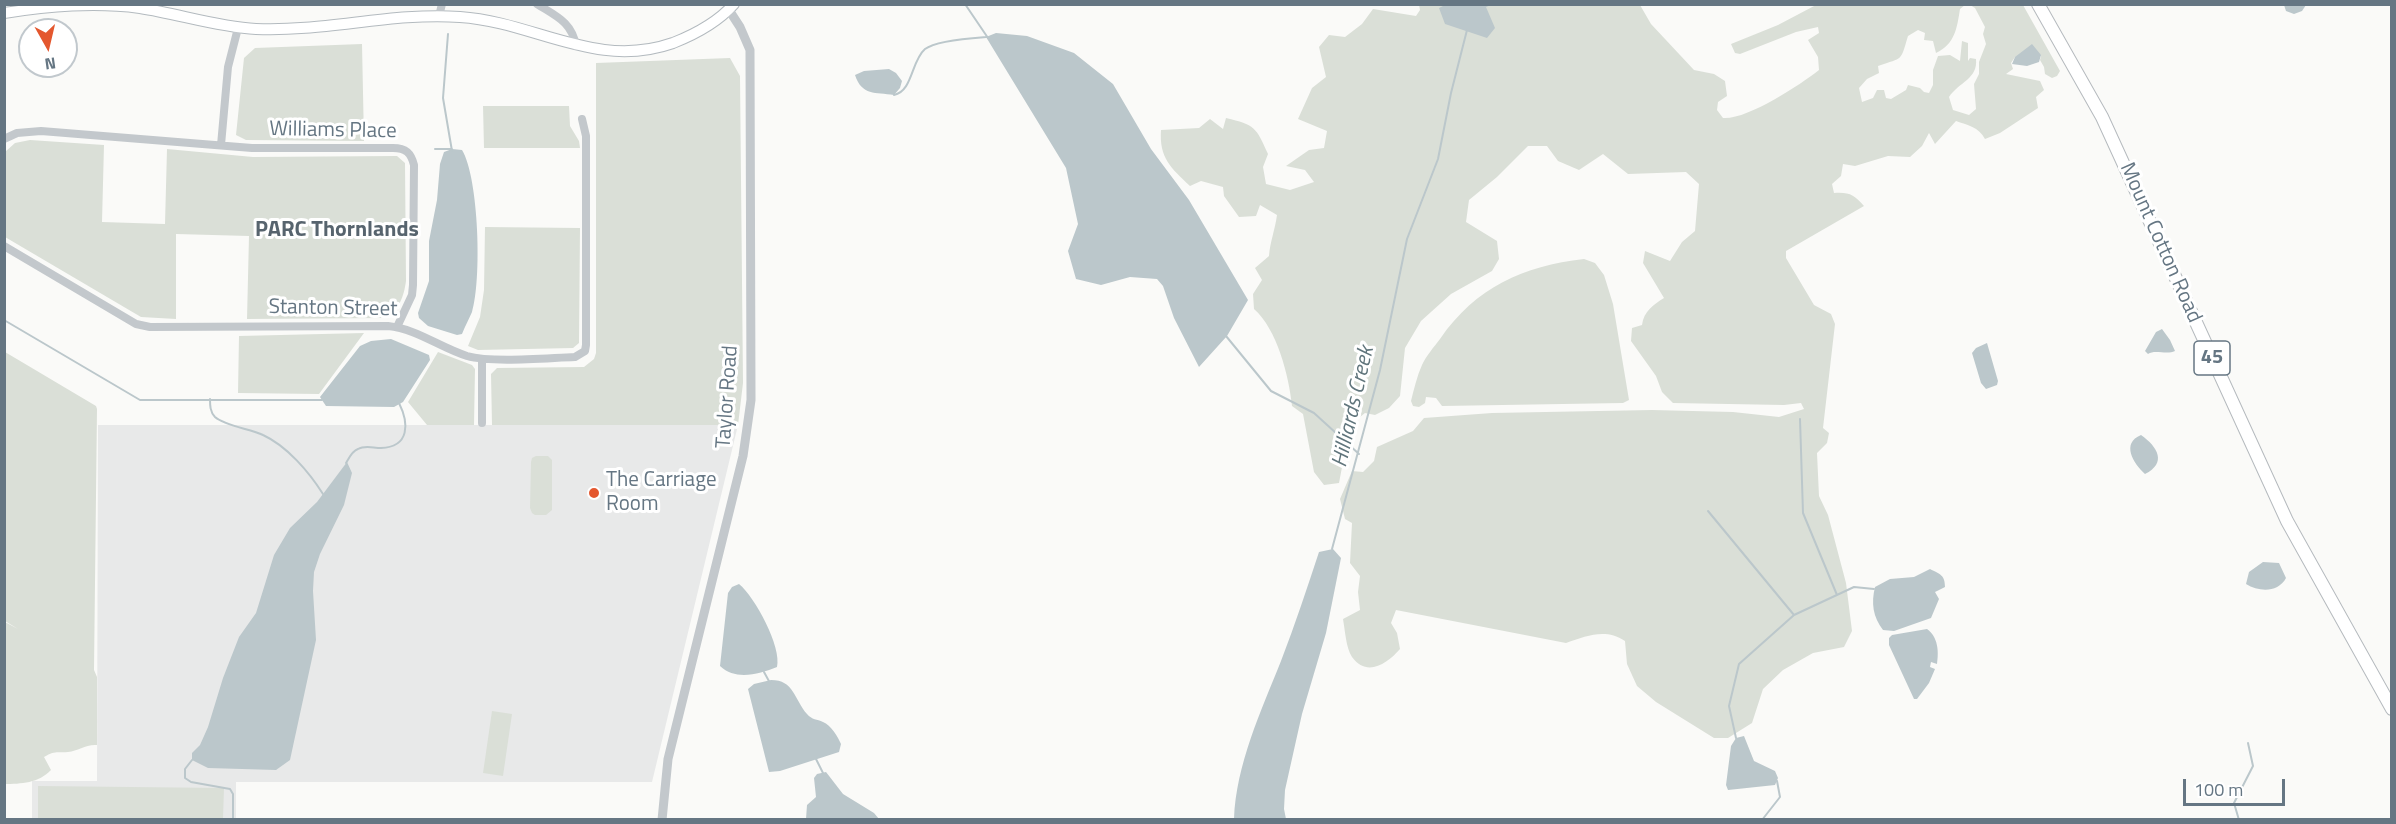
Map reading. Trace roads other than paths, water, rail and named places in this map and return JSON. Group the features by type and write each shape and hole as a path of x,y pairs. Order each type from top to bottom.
{"main road":[{"name":"Mount Cotton Road","path":"2038,4 2102,117 2287,521 2391,709"},
{"path":"4,13 46,7 92,5 141,8 238,27 297,29 397,18 440,10 576,46 615,52 663,46 691,37 711,25 731,7"}],"street":[{"path":"537,4 564,21 572,30 576,46"},
{"name":"Taylor Road","path":"662,819 668,759 743,456 751,400 750,50 731,7"},
{"path":"221,145 228,67 238,27"},
{"name":"Stanton Street","path":"4,246 136,324 150,327 397,327 409,329 465,355 482,359 575,357 585,351 586,147 585,126 582,119"},
{"name":"Williams Place","path":"4,139 16,133 41,131 252,148 400,148 412,156 414,165 413,285 412,295 397,327"},
{"path":"482,359 482,423"}],"waterway":[{"path":"965,4 988,38"},
{"name":"Hilliards Creek","path":"1332,549 1380,370 1407,239 1438,159 1467,30"},
{"path":"448,34 443,98 452,151"},
{"path":"894,95 905,88 920,54 925,49 946,42 986,37"},
{"path":"435,149 452,149"},
{"path":"4,320 140,400 322,400"},
{"path":"1226,336 1271,391 1314,413 1359,454"},
{"path":"210,399 211,411 215,417 225,423 263,435 281,446 304,469 323,494"},
{"path":"346,463 356,450 366,447 391,447 402,439 405,426 399,403"},
{"path":"1800,419 1803,513 1837,595"},
{"path":"1708,511 1794,615"},
{"path":"1736,738 1729,706 1739,664 1794,615 1854,587 1874,589"},
{"path":"764,672 770,683"},
{"path":"2239,820 2234,803 2253,766 2248,743"},
{"path":"815,757 823,773"},
{"path":"192,760 185,769 185,778 191,782 230,789 233,794 233,820"},
{"name":"Hilliards Creek","path":"1762,820 1780,797 1777,781 1774,780"}],"place":[{"name":"The Carriage Room","path":"594,493"}],"district":[{"name":"PARC Thornlands","path":"337,231"}]}
